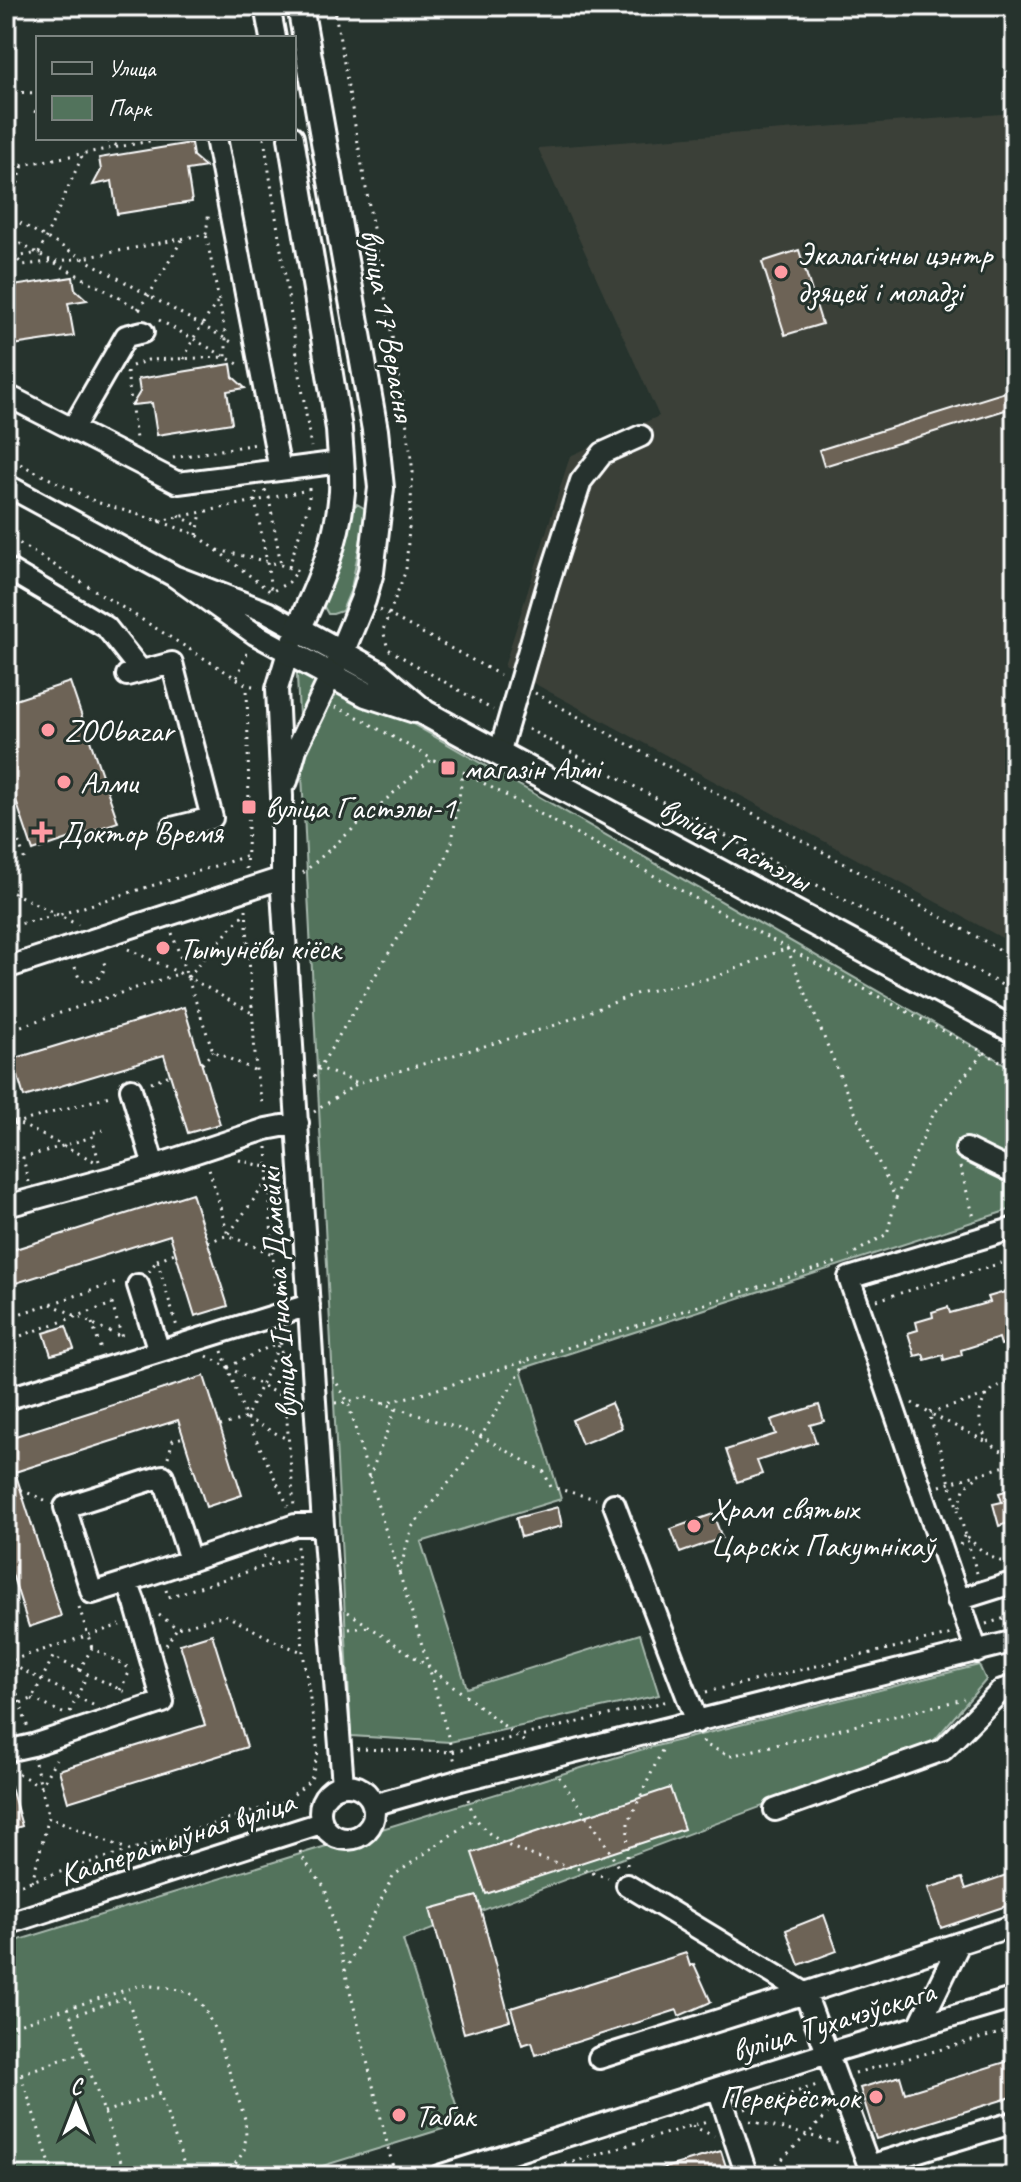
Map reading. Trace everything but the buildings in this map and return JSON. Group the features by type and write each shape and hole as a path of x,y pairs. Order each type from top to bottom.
{"main road":[{"path":"267,6 273,36"},
{"name":"вуліца 17 Верасня","path":"300,6 375,430 381,488 371,572 341,653"},
{"name":"вуліца 17 Верасня","path":"291,140 336,413 342,492 334,540 321,580 298,629"},
{"name":"вуліца Гастэлы","path":"298,629 378,673 425,713"},
{"name":"вуліца Гастэлы","path":"288,652 366,694 425,713 1015,1031"}],"street":[{"path":"216,140 280,470"},
{"path":"73,428 126,336 143,332"},
{"path":"6,395 150,462 178,483 341,462"},
{"path":"499,754 581,481 603,453 641,436"},
{"name":"вуліца Гастэлы","path":"6,485 174,576 255,634 288,652"},
{"path":"6,568 106,627 134,673 172,663 212,818 172,828"},
{"name":"вуліца Гастэлы","path":"174,576 269,602 298,629"},
{"name":"вуліца Ігната Дамейкі","path":"298,629 277,689 282,885 343,1785"},
{"name":"вуліца Ігната Дамейкі","path":"282,796 296,749 341,653"},
{"path":"6,968 245,889 282,885"},
{"path":"131,1089 154,1166"},
{"path":"7,1206 154,1166 266,1129 298,1123"},
{"path":"966,1149 1015,1173"},
{"path":"977,1652 849,1278 1015,1228"},
{"path":"138,1285 157,1352"},
{"path":"6,1399 309,1305"},
{"path":"190,1560 163,1476 65,1507 92,1593 295,1525 323,1525"},
{"path":"614,1504 697,1722"},
{"path":"6,1751 163,1702 127,1582"},
{"path":"958,1600 1015,1582"},
{"path":"373,1805 461,1780 1015,1641"},
{"path":"775,1810 943,1750 1009,1688"},
{"path":"343,1785 356,1786 367,1793 373,1805 374,1816 370,1827 361,1836 350,1840 338,1839 328,1833 321,1823 319,1811 331,1789 343,1785"},
{"name":"Кааператыўная вуліца","path":"6,1924 321,1823"},
{"path":"627,1885 805,1993 869,2166 895,2167 1015,2122"},
{"path":"599,2058 1015,1925"},
{"path":"919,2026 959,1944"},
{"name":"вуліца Тухачэўскага","path":"439,2176 828,2053 1015,1998"},
{"path":"718,2088 747,2176"}],"path":[{"path":"6,92 36,93"},
{"path":"104,140 118,146"},
{"path":"6,168 154,140"},
{"path":"264,140 311,445 309,503 289,567"},
{"path":"39,253 84,152"},
{"path":"23,165 7,215 8,237 243,367 240,347"},
{"path":"210,204 206,234 226,338 226,357"},
{"path":"7,215 259,357"},
{"path":"15,257 23,265 54,262 206,234"},
{"path":"138,309 183,238"},
{"path":"6,264 15,257 39,253"},
{"path":"184,359 217,302"},
{"path":"138,309 143,332"},
{"path":"118,381 127,368 148,360 226,357"},
{"path":"127,368 150,462 258,444"},
{"path":"6,457 96,502 197,535 218,550 269,602"},
{"path":"258,472 269,498 281,565"},
{"path":"258,472 255,501 267,562 269,602"},
{"path":"159,521 309,490"},
{"path":"197,535 201,512"},
{"path":"179,516 199,526"},
{"path":"6,535 247,685 277,689"},
{"path":"218,550 289,567 321,580"},
{"path":"269,602 298,570"},
{"path":"363,600 1015,958"},
{"path":"237,677 255,634"},
{"path":"6,1889 286,1801 311,1780 318,1752 303,1652 289,1440 272,1254 266,1129 256,1071 245,889 249,807 247,685"},
{"path":"320,701 354,715 448,768 463,772 1015,1069"},
{"path":"282,885 433,759"},
{"path":"313,1079 445,860 452,842 463,772"},
{"path":"6,804 26,864"},
{"path":"6,927 58,915 247,856"},
{"path":"6,889 181,973 253,1014"},
{"path":"188,977 246,911"},
{"path":"166,916 213,1051 256,1071"},
{"path":"298,1123 358,1083 553,1026 638,993 716,977 787,948"},
{"path":"787,948 855,1112 896,1199"},
{"path":"6,1031 181,973"},
{"path":"202,1064 213,1051"},
{"path":"383,1403 425,1393 844,1260 887,1234 896,1199 933,1115 984,1052"},
{"path":"318,1067 358,1083"},
{"path":"6,1126 131,1089"},
{"path":"6,1117 100,1164 91,1133 103,1130"},
{"path":"32,1199 23,1158 92,1137"},
{"path":"966,1149 960,1167 980,1239"},
{"path":"207,1160 228,1235"},
{"path":"208,1242 228,1235 268,1180"},
{"path":"228,1235 272,1254"},
{"path":"157,1260 175,1253"},
{"path":"858,1305 1015,1259"},
{"path":"51,1304 157,1352"},
{"path":"6,1341 112,1304 122,1338"},
{"path":"92,1323 101,1350"},
{"path":"216,1334 246,1418 295,1525"},
{"path":"228,1367 281,1341"},
{"path":"246,1418 281,1341"},
{"path":"186,1343 285,1398"},
{"path":"399,1573 412,1527 465,1463 526,1361"},
{"path":"333,1377 348,1402 475,1818 496,1839 527,1854 627,1885"},
{"path":"987,1442 979,1422 983,1402 997,1387 1006,1382 1015,1382"},
{"path":"885,1386 1004,1453 1015,1455"},
{"path":"929,1413 989,1395"},
{"path":"315,1404 348,1402 364,1397 383,1403 481,1436 544,1472 551,1487 614,1504"},
{"path":"369,1478 396,1408"},
{"path":"929,1413 983,1592"},
{"path":"220,1426 246,1418 289,1440"},
{"path":"975,1435 982,1432"},
{"path":"163,1476 173,1440 184,1437"},
{"path":"921,1491 1015,1463"},
{"path":"958,1510 964,1489 980,1474"},
{"path":"21,1490 65,1507"},
{"path":"965,1534 980,1550 1001,1562 1015,1565"},
{"path":"160,1571 168,1597 297,1556"},
{"path":"329,1599 429,1667 546,1759 603,1839 627,1885"},
{"path":"118,1717 6,1662 137,1611 145,1605 177,1628"},
{"path":"166,1646 177,1628 225,1615 303,1652"},
{"path":"79,1670 92,1648 158,1683"},
{"path":"32,1699 53,1657 152,1705"},
{"path":"120,1690 131,1669"},
{"path":"6,1708 32,1699 69,1716 88,1674"},
{"path":"697,1722 704,1744 730,1756 1009,1688"},
{"path":"627,1885 628,1823 672,1728"},
{"path":"6,1767 41,1786"},
{"path":"286,1801 304,1860 325,1888 395,2176"},
{"path":"32,1881 49,1817 131,1851"},
{"path":"345,1971 393,1876 475,1818"},
{"path":"6,2028 141,1985 190,1993 203,2006 216,2032 245,2119 244,2151 227,2176"},
{"path":"126,2176 71,2016 127,1997 188,2176"},
{"path":"527,2176 838,2078 1015,2029"},
{"path":"6,2079 84,2052"},
{"path":"21,2075 54,2176"},
{"path":"765,2176 834,2109 799,2091"},
{"path":"104,2112 160,2094"},
{"path":"727,2115 843,2144"},
{"path":"100,2176 123,2168"}],"shaded area":[{"path":"1015,113 1015,945 504,667 570,456 659,416 538,148"}],"green space":[{"path":"357,504 364,508 365,517 351,589 342,611 328,614 323,601 336,572 353,507"},
{"path":"296,657 1015,1070 1015,1208 521,1369 561,1499 421,1542 467,1688 640,1634 659,1695 450,1742 351,1736"},
{"path":"979,1665 986,1680 932,1743 403,1940 462,2123 290,2176 6,2176 6,1944 640,1750"}],"place":[{"name":"Экалагічны цэнтр дзяцей і моладзі","path":"781,272"},
{"name":"ZOObazar","path":"48,730"},
{"name":"магазін Алмі","path":"448,768"},
{"name":"Алми","path":"64,782"},
{"name":"вуліца Гастэлы-1","path":"249,807"},
{"name":"Доктор Время","path":"42,832"},
{"name":"Тытунёвы кіёск","path":"163,948"},
{"name":"Храм святых Царскіх Пакутнікаў","path":"694,1526"},
{"name":"Перекрёсток","path":"876,2097"},
{"name":"Табак","path":"399,2115"}]}
